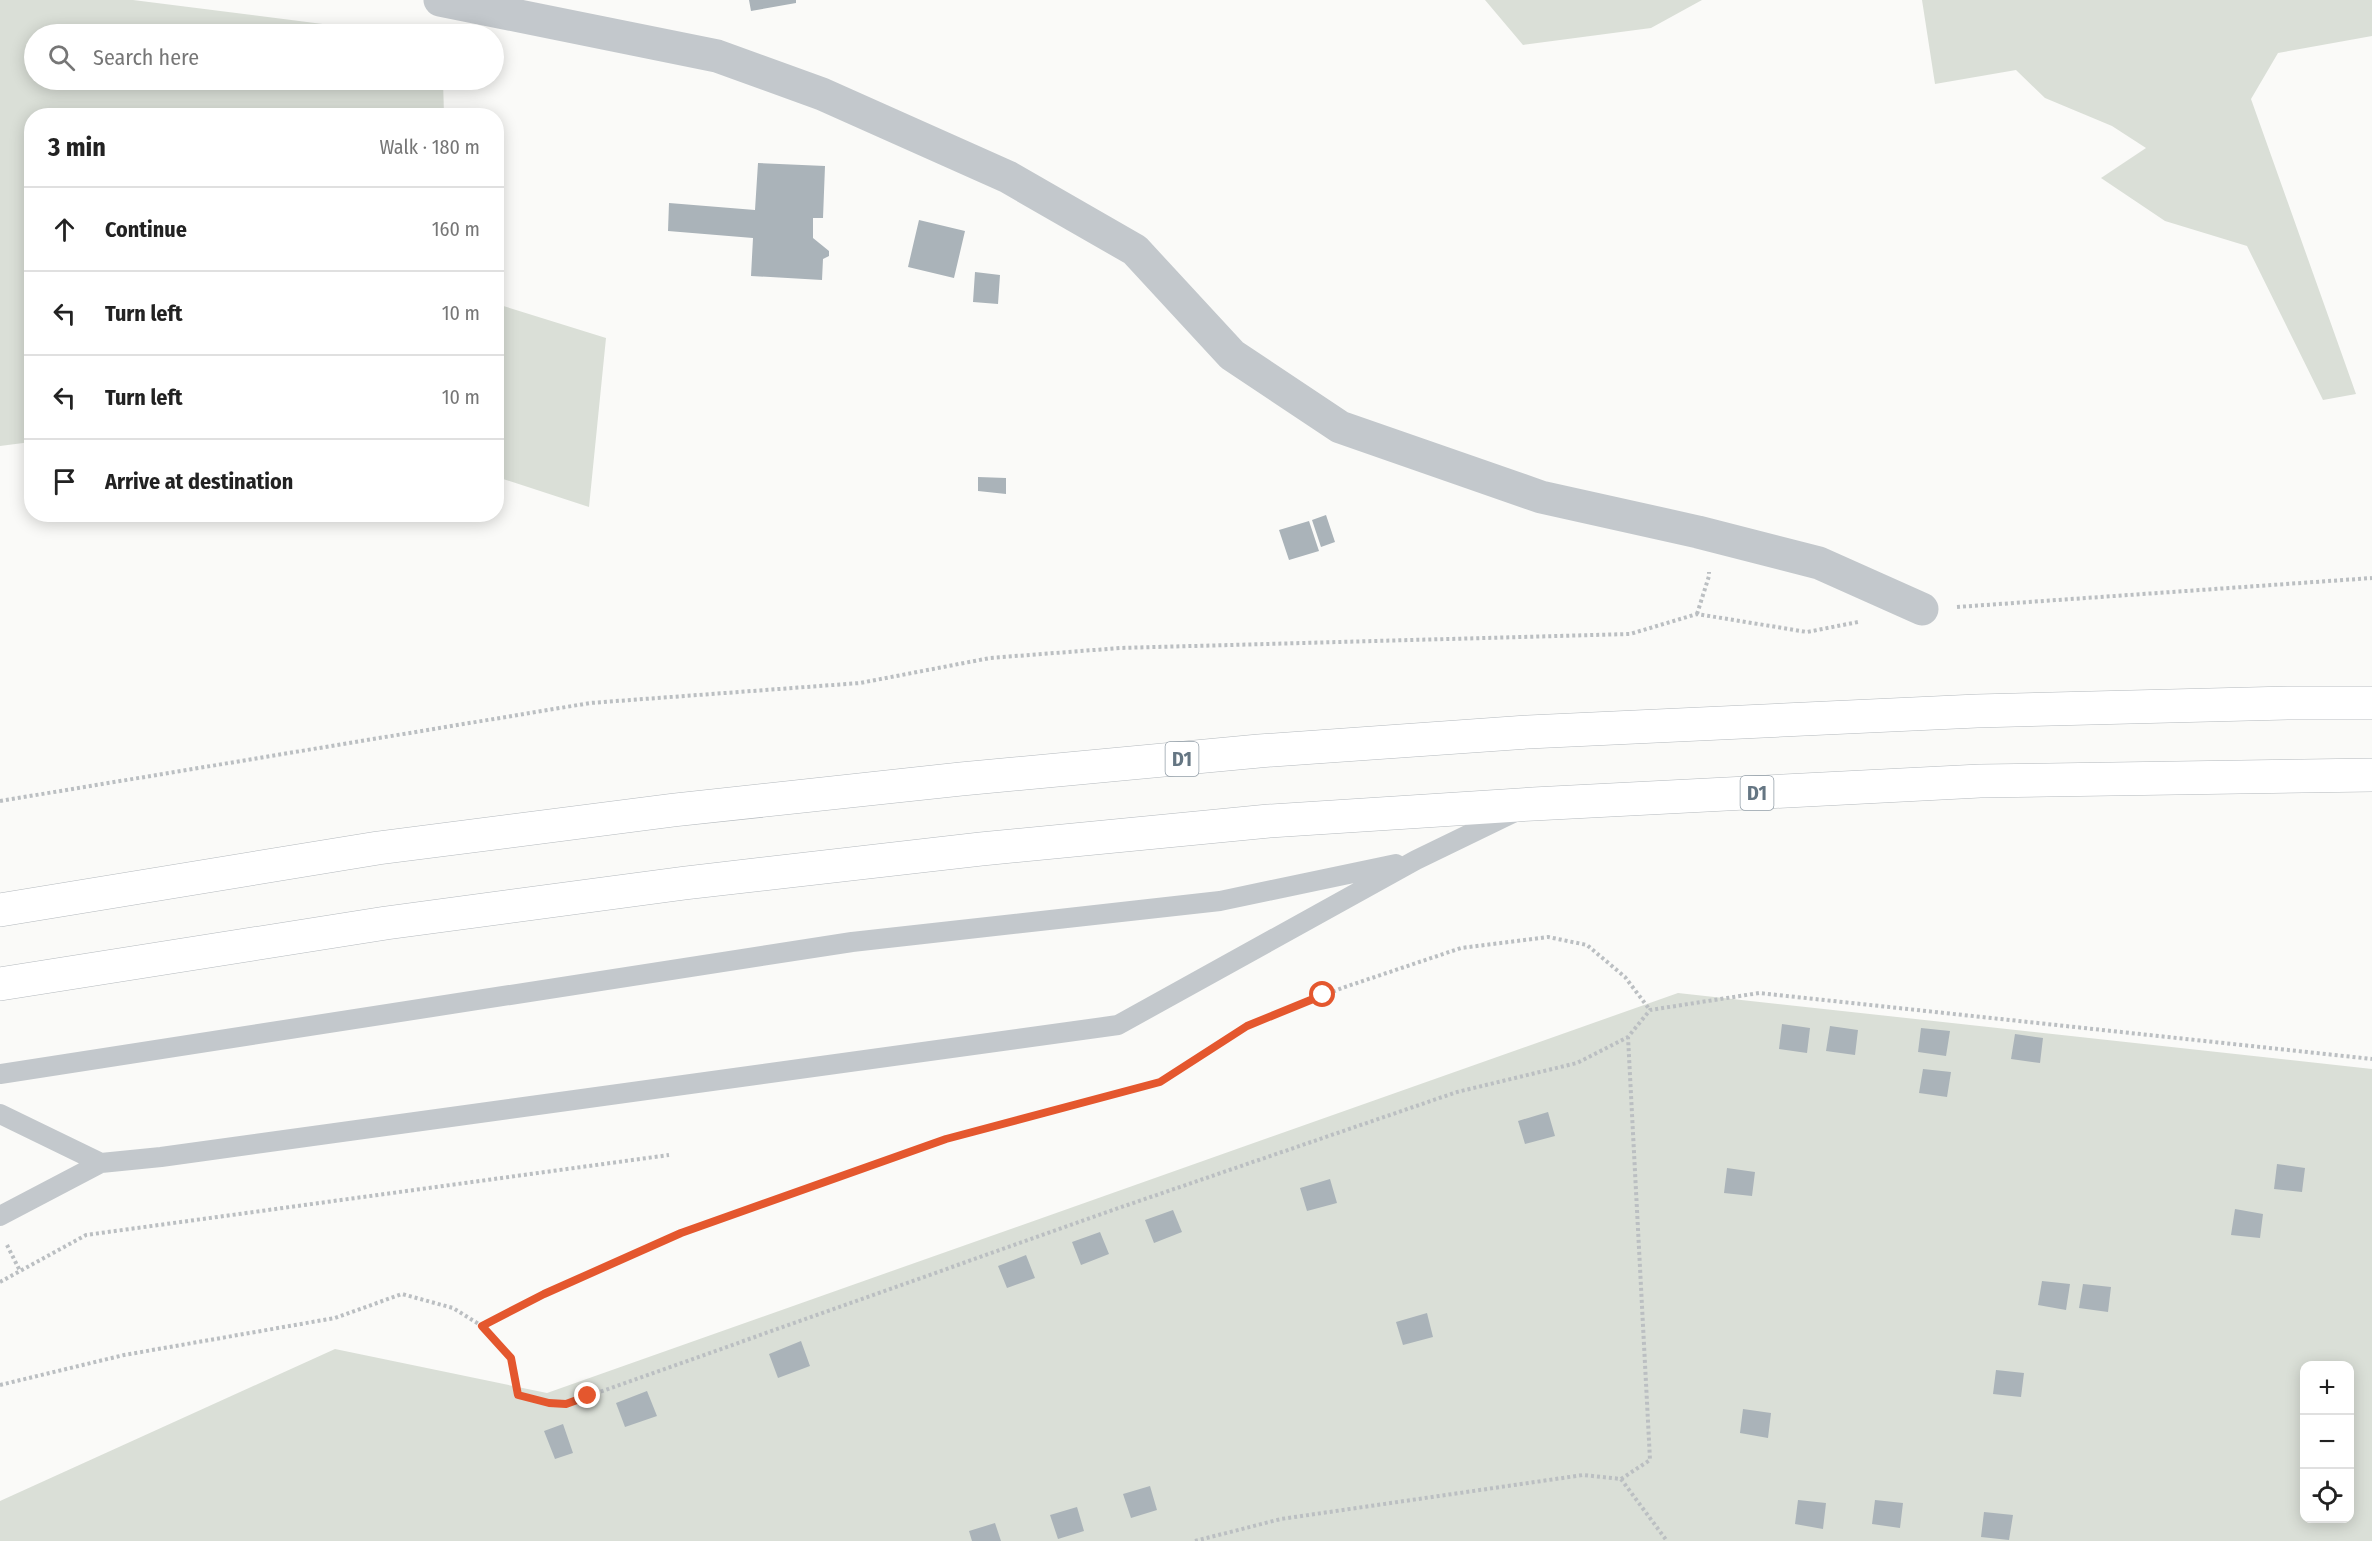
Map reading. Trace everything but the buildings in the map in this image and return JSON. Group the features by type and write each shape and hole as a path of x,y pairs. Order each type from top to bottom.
{"highway":[{"name":"D1","path":"0,910 402,844 674,810 961,779 1259,751 1528,732 1977,711 2372,703"},
{"name":"D1","path":"0,984 386,923 685,883 981,849 1257,822 1533,804 1980,782 2372,775"}],"street":[{"path":"440,0 717,56 822,94 1008,177 1135,250 1232,355 1340,427 1541,497 1698,532 1819,563 1922,609"}],"lane":[{"path":"0,1216 101,1163 172,1156 1118,1025 1416,860 1533,804"},
{"path":"0,1074 852,942 1220,901 1416,860"},
{"path":"0,1114 101,1163"}],"path":[{"path":"1922,609 2372,578"},
{"path":"0,801 590,703 860,682 990,658 1120,648 1630,634 1697,614 1807,632 1864,621"},
{"path":"482,1326 544,1294 681,1233 946,1139 1160,1082 1247,1026 1342,988 1461,948 1548,937 1587,945 1625,977 1650,1010"},
{"path":"0,1385 124,1355 335,1318 402,1294 453,1308 482,1326 511,1358 518,1395 549,1403 566,1404 1107,1212 1457,1092 1577,1063 1628,1037 1650,1010 1759,993 2372,1059"},
{"path":"1195,1541 1305,1515 1583,1475 1621,1479 1650,1460 1628,1037"},
{"path":"0,1282 86,1235 669,1155"},
{"path":"6,1243 20,1271"},
{"path":"1621,1479 1667,1541"}],"shaded area":[{"path":"0,0 133,0 322,24 24,24 24,90 443,90 444,108 24,108 24,443 0,446"},
{"path":"1485,0 1702,0 1651,28 1523,45"},
{"path":"1922,0 2372,0 2372,36 2278,53 2251,99 2356,394 2323,400 2247,246 2165,221 2101,178 2146,148 2112,126 2045,98 2016,70 1935,84"},
{"path":"504,306 606,338 589,507 504,479"},
{"path":"1678,993 2372,1069 2372,1541 0,1541 0,1501 335,1349 547,1393"}],"route":[{"path":"588,1396 566,1404 549,1403 518,1395 511,1358 482,1326 544,1294 681,1233 946,1139 1160,1082 1247,1026 1323,995"}]}
